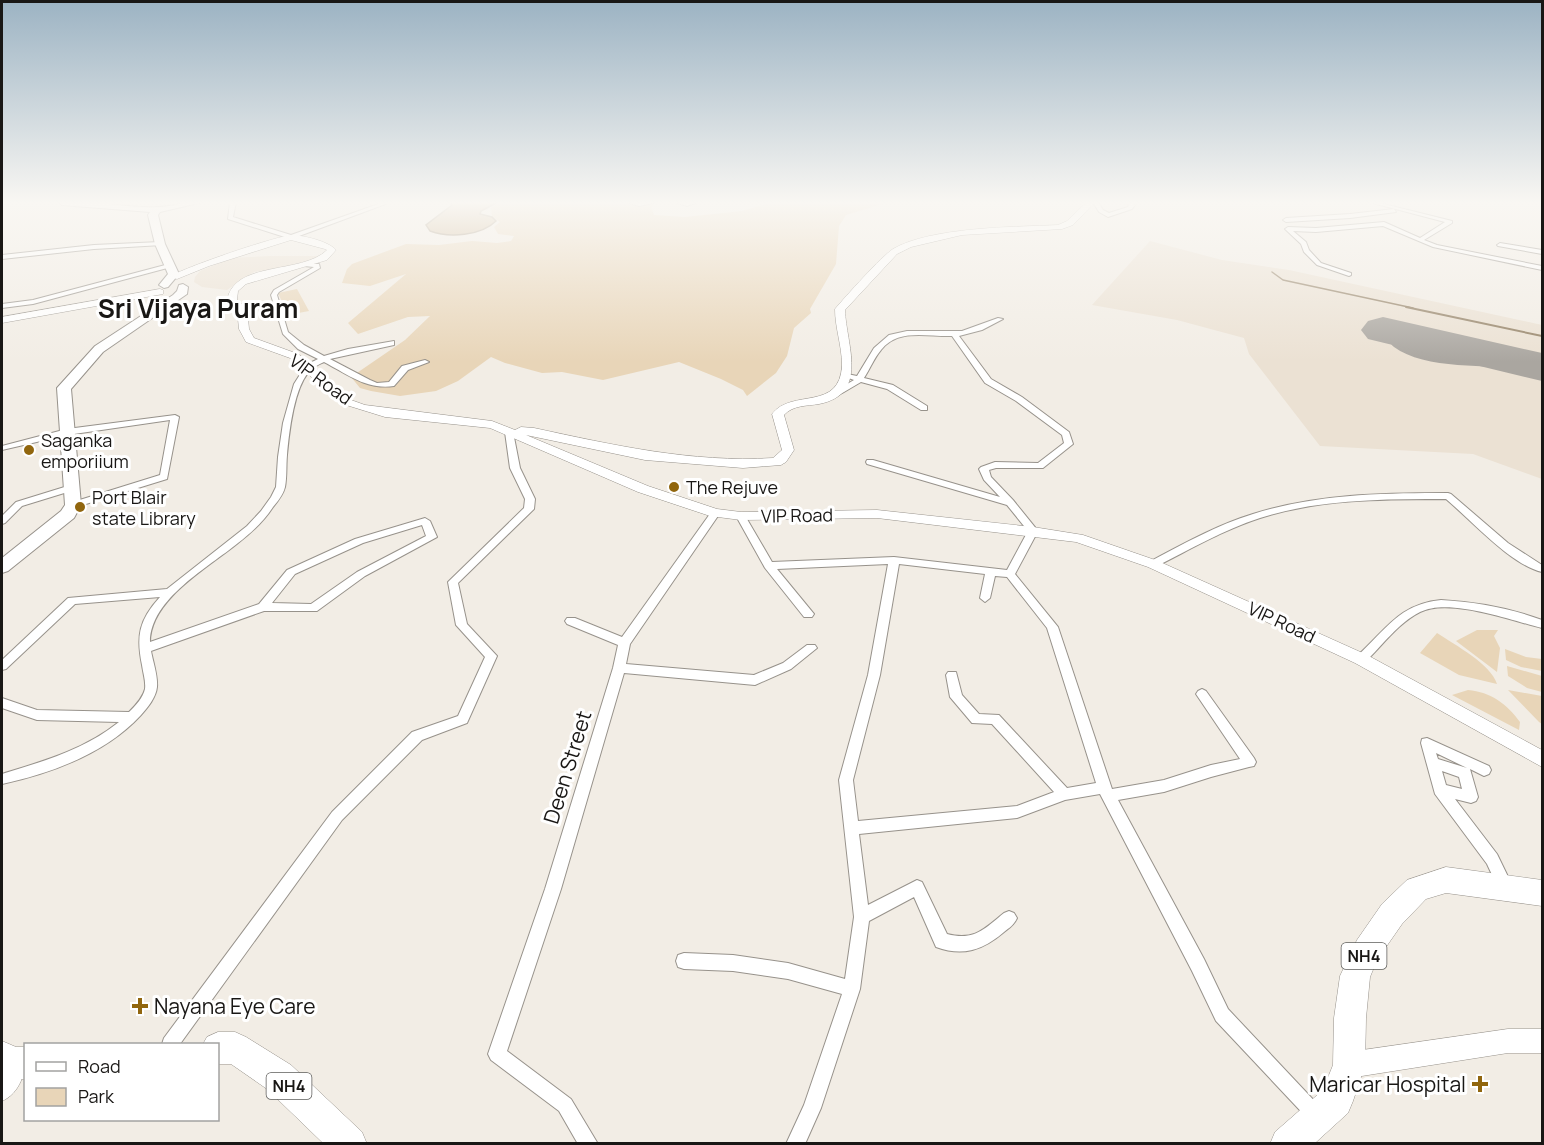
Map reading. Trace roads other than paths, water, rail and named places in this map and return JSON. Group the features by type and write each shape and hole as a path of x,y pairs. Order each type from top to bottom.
{"highway":[{"name":"NH4","path":"1287,1143 1336,1101 1348,1065 1355,976 1367,950 1392,914 1416,889 1446,880 1542,893"},
{"name":"NH4","path":"219,1048 235,1048 279,1077 350,1143"}],"main road":[{"path":"2,320 133,296 183,292 183,279 169,266 165,255"},
{"path":"2,567 68,514 73,505 64,388 99,349 163,292 212,262 233,255"},
{"name":"VIP Road","path":"328,255 306,266 255,275 233,292 231,297 232,301 242,308 245,335 294,357 309,367 325,387 347,402 385,413 492,425 643,489 715,513 741,516 877,514 1078,538 1153,564 1361,659 1542,759"},
{"path":"509,432 534,432 645,456 743,464 768,463 782,459 788,450 778,416 780,410 787,406 820,401 834,394 848,376 840,309 891,255"},
{"path":"1348,1065 1508,1041 1542,1041"}],"street":[{"path":"1310,255 1319,264 1349,274"},
{"path":"1479,255 1542,268"},
{"path":"1533,255 1534,267"},
{"path":"2,306 33,302 169,266"},
{"path":"306,266 317,268 276,291 274,295 285,333 301,347 376,385 391,384 405,368 425,362"},
{"path":"988,313 990,324"},
{"path":"834,394 860,378 872,354 885,340 912,332 956,334 973,332 1000,319"},
{"path":"956,334 955,336 988,381 1019,399 1066,434 1069,444 1040,465 995,465 984,470 987,478 1033,531 1010,574"},
{"path":"2,779 81,754 122,728 132,717 147,699 152,687 143,649 145,626 157,607 171,592 255,523 275,498 282,484 282,458 294,394 304,371 326,359 391,343"},
{"path":"848,376 890,387 924,408"},
{"path":"2,448 68,432 175,417 164,477 73,505"},
{"path":"171,1043 337,816 417,736 463,719 491,656 462,625 453,582 529,509 530,498 515,468 509,432"},
{"path":"870,462 1010,503"},
{"path":"2,521 19,504 71,488"},
{"path":"1153,564 1232,524 1269,513 1328,501 1358,498 1448,496 1487,533 1527,562 1542,569"},
{"name":"Deen Street","path":"589,1143 565,1105 497,1054 553,889 619,668 624,642 715,513"},
{"path":"741,516 769,566 808,614"},
{"path":"143,649 263,607 313,608 361,574 432,537 425,521 359,541 291,572 263,607"},
{"path":"769,566 894,560 1010,574 1052,627 1106,792 1198,965 1221,1015 1318,1116"},
{"path":"795,1143 812,1108 852,989 862,917 846,780 874,675 894,560"},
{"path":"985,598 991,572"},
{"path":"2,666 72,601 171,592"},
{"path":"1361,659 1417,608 1431,603 1527,617 1542,624"},
{"path":"572,621 624,642"},
{"path":"619,668 754,680 787,666 812,648"},
{"path":"952,675 956,697 976,719 995,719 1064,794"},
{"path":"852,828 1017,812 1064,794 1164,786 1249,762 1202,694"},
{"path":"2,703 37,715 132,717"},
{"path":"1484,770 1427,743 1440,790 1492,859 1505,887"},
{"path":"1432,763 1465,773 1471,797 1440,790"},
{"path":"862,917 917,887 942,941 958,946 979,943 1009,918"},
{"path":"684,961 733,963 788,970 852,989"}],"waterway":[{"path":"1272,272 1283,280 1413,308"},
{"path":"1406,307 1542,336"}],"place":[{"name":"Saganka emporiium","path":"29,450"},
{"name":"The Rejuve","path":"674,487"},
{"name":"Port Blair state Library","path":"80,507"},
{"name":"Nayana Eye Care","path":"140,1006"},
{"name":"Maricar Hospital","path":"1480,1084"}],"district":[{"name":"Sri Vijaya Puram","path":"198,308"}]}
